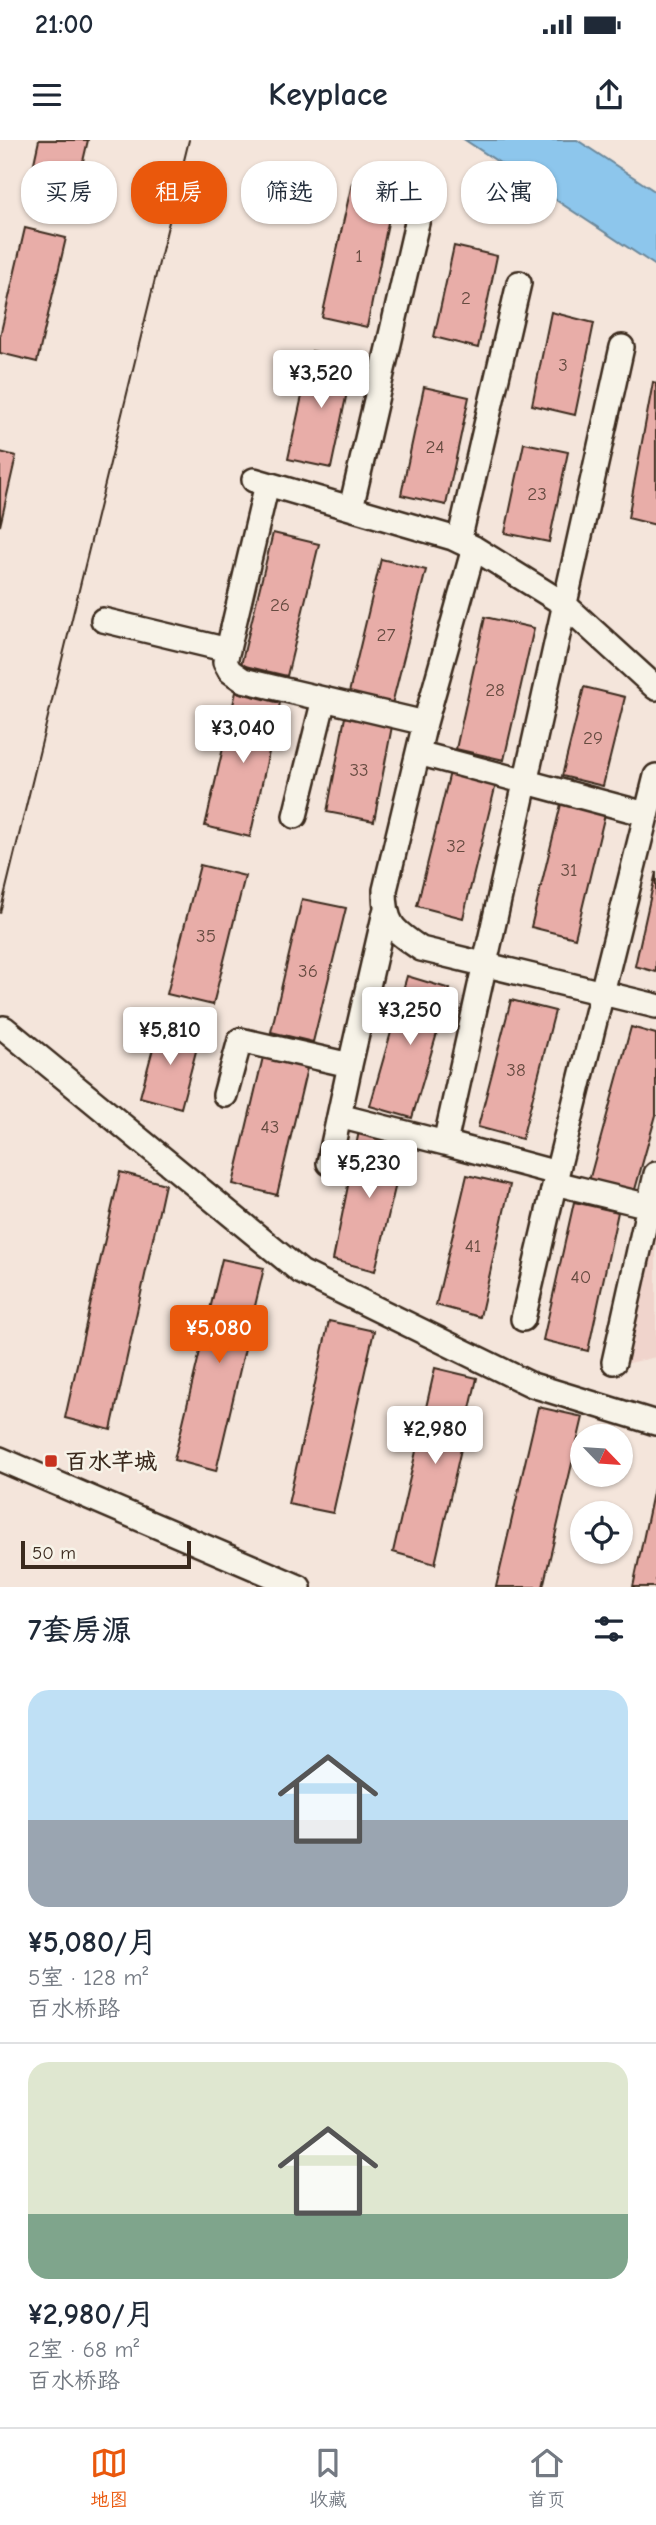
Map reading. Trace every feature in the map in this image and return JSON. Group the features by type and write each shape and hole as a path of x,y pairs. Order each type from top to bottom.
{"street":[{"path":"351,509 417,224"},
{"path":"329,1163 385,912 386,890 466,545 519,284"},
{"path":"445,1143 622,347"},
{"path":"425,723 243,680 230,671 225,662 260,482 466,545 564,604 654,679"},
{"path":"103,620 228,650"},
{"path":"295,816 324,699"},
{"path":"418,753 646,814"},
{"path":"523,1319 656,776"},
{"path":"385,912 396,932 421,949 656,1006"},
{"path":"4,1028 301,1272 532,1385 656,1423"},
{"path":"225,1095 240,1040 350,1065"},
{"path":"339,1116 445,1143 649,1206"},
{"path":"614,1362 656,1174"},
{"path":"0,1459 299,1587"}],"shaded area":[{"path":"656,1230 656,1357 625,1364"}],"water":[{"path":"465,140 577,140 656,192 656,266 557,201 557,161 497,161"}],"building":[{"path":"39,140 88,140 83,161 34,161"},
{"path":"351,187 351,224 388,224 367,327 322,317"},
{"path":"25,228 66,238 37,362 0,353 0,336"},
{"path":"454,246 497,256 478,348 434,337"},
{"path":"551,312 594,323 575,415 532,405"},
{"path":"312,351 354,359 331,468 288,459"},
{"path":"653,382 656,383 656,525 628,518"},
{"path":"424,387 469,397 446,505 401,495"},
{"path":"524,443 568,452 549,542 505,533"},
{"path":"0,452 16,456 0,526"},
{"path":"273,533 319,544 287,676 241,665"},
{"path":"381,559 426,570 391,708 348,697"},
{"path":"485,617 534,628 504,760 456,749"},
{"path":"584,687 625,697 603,786 562,776"},
{"path":"236,692 280,703 250,837 205,826"},
{"path":"345,717 392,726 374,821 327,812"},
{"path":"450,772 496,784 463,918 417,906"},
{"path":"562,800 606,810 575,938 531,927"},
{"path":"200,865 245,876 213,1005 167,994"},
{"path":"656,872 656,972 635,966"},
{"path":"302,899 346,908 313,1042 271,1032"},
{"path":"407,976 450,989 412,1118 370,1106"},
{"path":"511,1000 555,1011 522,1139 478,1127"},
{"path":"159,1026 200,1036 181,1108 140,1097"},
{"path":"631,1027 656,1034 656,1115 634,1193 589,1181"},
{"path":"263,1057 307,1068 277,1195 233,1184"},
{"path":"359,1131 406,1142 375,1271 333,1260"},
{"path":"120,1172 165,1184 111,1430 65,1418"},
{"path":"467,1175 510,1185 480,1317 436,1305"},
{"path":"574,1202 618,1212 588,1351 543,1340"},
{"path":"222,1259 264,1268 216,1471 174,1460"},
{"path":"329,1321 374,1331 333,1513 288,1504"},
{"path":"435,1368 477,1378 435,1564 393,1552"},
{"path":"538,1407 583,1417 581,1424 570,1424 570,1472 543,1587 496,1587"},
{"path":"656,1479 656,1587 633,1587"}],"tram line":[{"path":"0,913 189,140"}],"place":[{"name":"百水芊城","path":"51,1461"}]}
